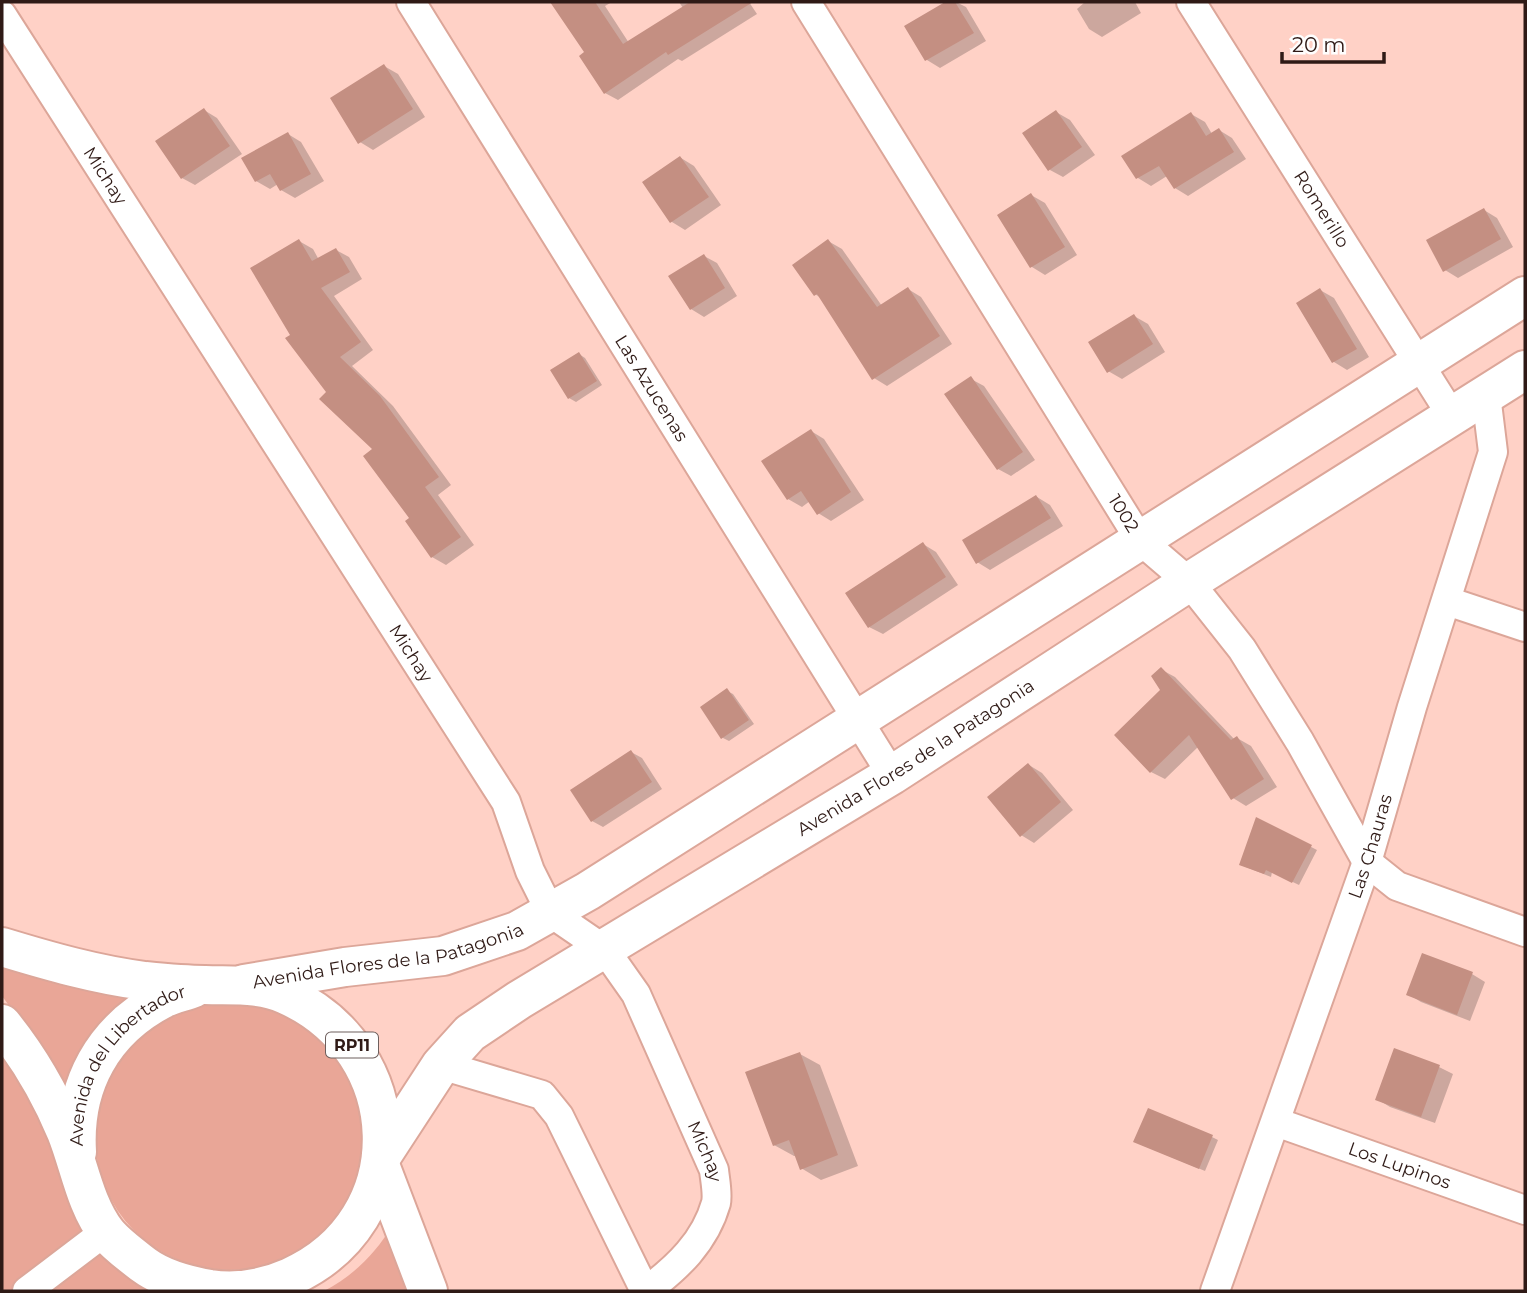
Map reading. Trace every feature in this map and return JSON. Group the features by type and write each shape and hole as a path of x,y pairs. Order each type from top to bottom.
{"street":[{"name":"Las Azucenas","path":"411,2 892,775"},
{"name":"1002","path":"806,2 1140,541 1189,582 1242,649 1300,741 1367,862 1397,886 1525,932"},
{"name":"Romerillo","path":"1191,2 1452,416"},
{"name":"Michay","path":"2,15 506,802 530,871 551,913 604,950 636,994 715,1170 717,1201 703,1236 676,1269 645,1291 559,1116 542,1096 441,1065"},
{"name":"Avenida Flores de la Patagonia","path":"244,984 345,967 443,956 508,935 551,913 1525,296"},
{"name":"Avenida Flores de la Patagonia","path":"381,1161 441,1065 470,1033 519,1000 892,775 1189,582 1525,370"},
{"name":"Las Chauras","path":"1215,1291 1367,862 1412,707 1493,452 1486,395"},
{"path":"1447,601 1525,627"},
{"name":"Avenida del Libertador","path":"2,947 84,969 144,981 204,985 244,984 284,994 320,1013 351,1043 372,1080 382,1122 381,1161 367,1206 343,1241 310,1268 271,1286 228,1291 186,1285 147,1268 106,1231 92,1206 78,1164 49,1097 2,1024"},
{"name":"Avenida del Libertador","path":"78,1164 76,1126 84,1086 102,1050 141,1012 164,998 204,985"},
{"name":"Los Lupinos","path":"1276,1122 1525,1210"},
{"name":"Avenida del Libertador","path":"381,1161 428,1291"},
{"path":"27,1291 106,1231"}],"shaded area":[{"path":"2,959 143,995 67,1098 32,1037 2,996"},
{"path":"242,1002 280,1012 304,1024 324,1041 341,1061 353,1085 361,1110 361,1162 353,1187 341,1211 324,1231 304,1248 280,1260 255,1268 216,1270 178,1260 154,1248 125,1221 105,1187 97,1162 95,1123 105,1085 117,1061 144,1032 178,1012 203,1004"},
{"path":"2,1050 164,1291 2,1291"},
{"path":"392,1226 419,1291 324,1291 344,1279 362,1263 379,1246"}],"building":[{"path":"550,2 595,2 623,44 690,2 753,2 668,55 666,52 604,94 579,56 584,52"},
{"path":"945,2 955,2 974,33 925,61 904,26"},
{"path":"384,64 413,109 358,144 330,98"},
{"path":"204,108 230,146 181,179 155,141"},
{"path":"1056,110 1082,147 1048,171 1022,133"},
{"path":"1191,112 1206,136 1219,128 1234,152 1174,189 1159,166 1136,179 1121,156"},
{"path":"288,132 311,174 280,191 270,174 255,182 241,158"},
{"path":"680,156 709,197 670,223 642,182"},
{"path":"1031,193 1065,247 1030,268 997,215"},
{"path":"1484,208 1501,239 1443,272 1426,240"},
{"path":"299,239 312,261 336,248 350,272 321,288 361,342 340,357 380,396 439,477 425,487 461,537 431,558 405,521 409,518 363,456 372,449 319,399 326,392 285,338 290,335 250,268"},
{"path":"828,239 877,307 908,287 940,336 872,380 817,294 814,296 792,265"},
{"path":"704,254 725,288 690,310 668,276"},
{"path":"1320,288 1357,349 1332,363 1296,303"},
{"path":"1134,314 1153,344 1107,373 1088,342"},
{"path":"579,352 597,381 568,399 550,370"},
{"path":"971,376 1023,452 997,470 944,394"},
{"path":"811,429 851,492 817,515 801,491 787,500 761,461"},
{"path":"1036,495 1051,518 976,564 962,540"},
{"path":"923,542 946,577 868,628 845,593"},
{"path":"1161,667 1231,740 1237,736 1264,779 1231,800 1189,735 1150,773 1114,735 1160,690 1151,676"},
{"path":"727,688 749,720 721,739 700,707"},
{"path":"631,750 652,782 591,822 570,790"},
{"path":"1028,763 1061,802 1020,837 987,797"},
{"path":"1256,817 1312,845 1292,883 1266,870 1264,874 1239,865"},
{"path":"1422,953 1473,972 1457,1015 1406,995"},
{"path":"1394,1048 1440,1065 1421,1117 1375,1100"},
{"path":"800,1052 838,1155 800,1170 789,1140 773,1146 745,1072"},
{"path":"1148,1108 1213,1135 1199,1169 1133,1142"}]}
